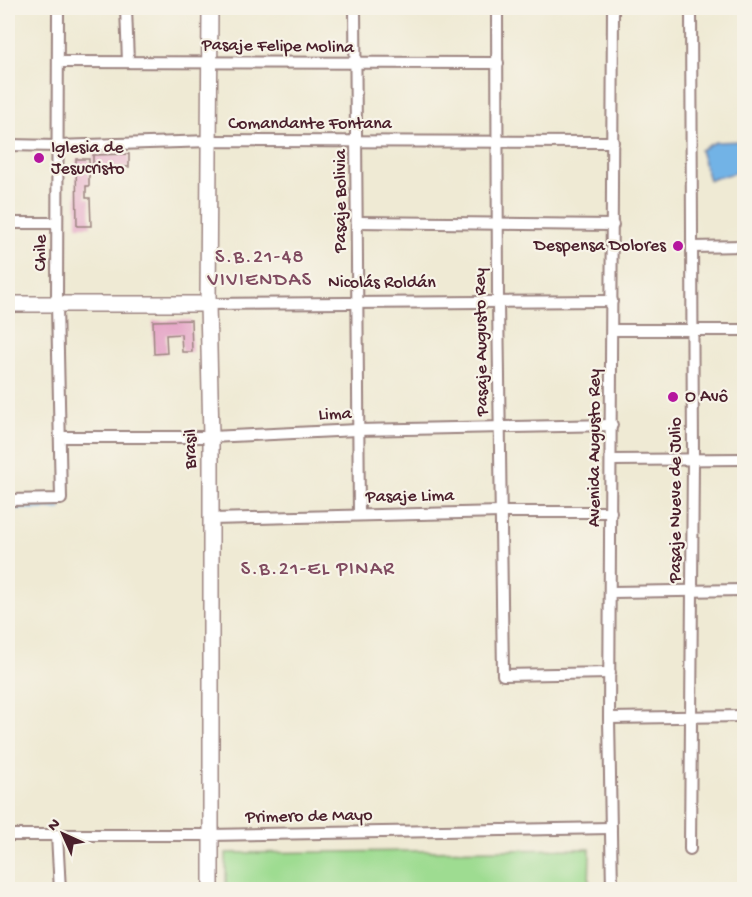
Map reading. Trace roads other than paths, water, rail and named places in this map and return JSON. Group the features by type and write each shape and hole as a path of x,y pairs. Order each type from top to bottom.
{"street":[{"name":"Chile","path":"8,500 61,499 57,304 58,8"},
{"path":"126,8 128,62"},
{"name":"Brasil","path":"210,8 208,304 211,437 211,890"},
{"name":"Pasaje Bolivia","path":"355,8 359,515"},
{"name":"Pasaje Augusto Rey","path":"497,8 503,675 610,673"},
{"name":"Avenida Augusto Rey","path":"612,890 609,717 613,8"},
{"name":"Pasaje Nueve de Julio","path":"690,849 693,459 691,8"},
{"name":"Pasaje Felipe Molina","path":"58,62 498,63"},
{"name":"Comandante Fontana","path":"8,145 57,146 210,141 613,142"},
{"path":"357,222 613,225"},
{"path":"8,223 57,223"},
{"path":"692,247 744,246"},
{"name":"Nicolás Roldán","path":"8,304 612,301"},
{"path":"612,330 744,330"},
{"name":"Lima","path":"60,437 211,437 357,430 612,424"},
{"path":"612,460 744,459"},
{"name":"Pasaje Lima","path":"211,519 501,512 611,512"},
{"path":"610,592 744,590"},
{"path":"609,717 744,716"},
{"name":"Primero de Mayo","path":"8,835 210,836 611,828"},
{"path":"57,835 60,890"}],"water":[{"path":"744,141 744,173 741,171 709,180 700,150 715,142"}],"waterway":[{"path":"8,508 60,508"}],"place":[{"name":"Iglesia de Jesucristo","path":"39,158"},
{"name":"Despensa Dolores","path":"678,246"},
{"name":"O Avô","path":"673,397"}],"district":[{"name":"S.B.21-48 VIVIENDAS","path":"260,270"},
{"name":"S.B.21-EL PINAR","path":"318,570"}]}
